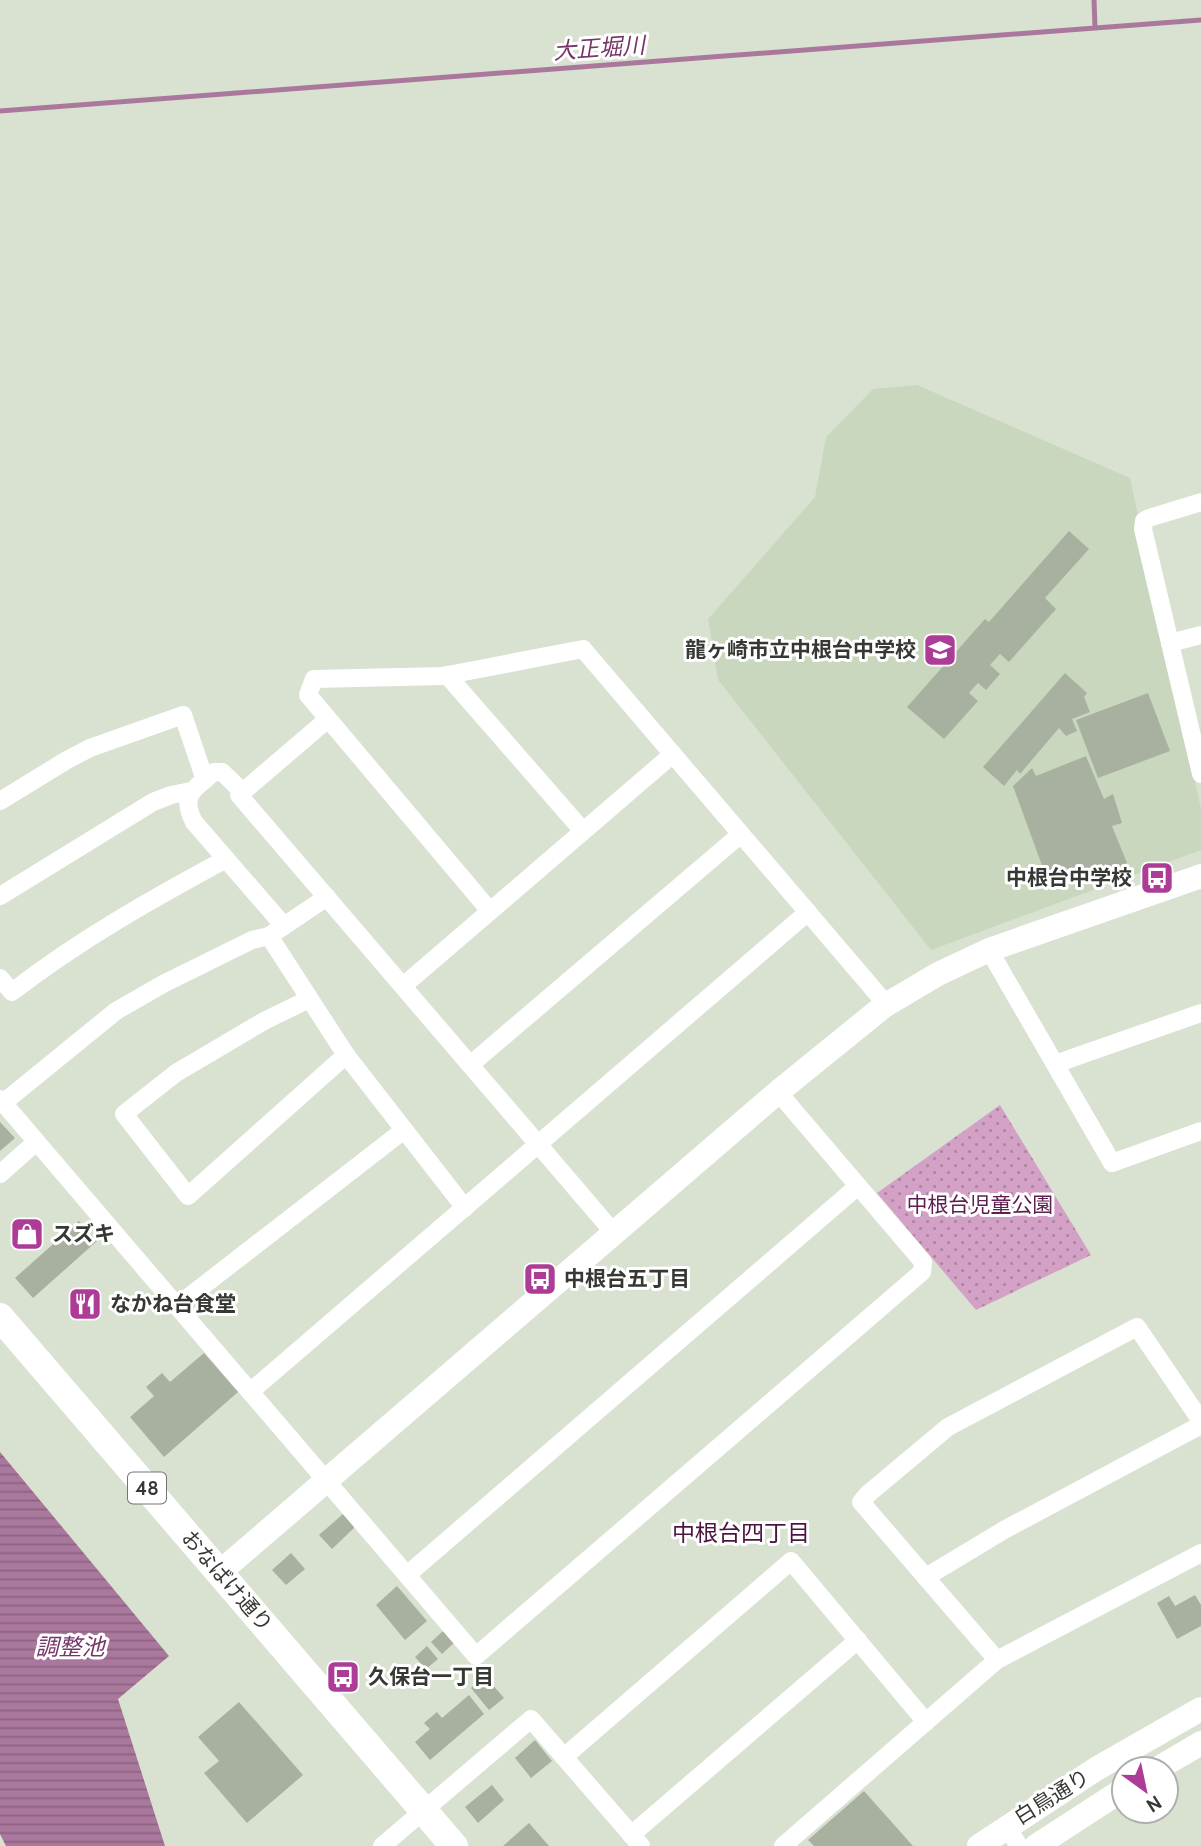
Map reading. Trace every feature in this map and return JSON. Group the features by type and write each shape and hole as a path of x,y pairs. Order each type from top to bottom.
{"main road":[{"name":"おなばけ通り","path":"0,1317 454,1846"}],"street":[{"path":"1201,502 1144,521 1143,529 1197,742 1201,774"},
{"path":"1170,643 1201,635"},
{"path":"490,911 308,695 314,679 447,675 583,649 886,1004"},
{"path":"447,675 583,831"},
{"path":"0,801 90,748 183,715 198,785 187,809 194,822 226,859 276,931 309,999 346,1055 465,1208"},
{"path":"328,719 239,795 614,1233"},
{"path":"403,986 673,754"},
{"path":"0,896 153,802 198,785 214,772 222,772 243,792"},
{"path":"470,1065 741,834"},
{"path":"0,978 12,992 52,961 139,906 226,859"},
{"path":"220,1572 778,1092 886,1004 938,974 989,950 1201,876"},
{"path":"327,897 276,931 163,984 116,1011 2,1101 476,1656 922,1272 923,1262 778,1092"},
{"path":"250,1392 808,912"},
{"path":"989,950 1112,1163 1201,1131"},
{"path":"309,999 264,1021 176,1073 124,1114 188,1196 346,1055"},
{"path":"1055,1064 1201,1013"},
{"path":"177,1306 404,1130"},
{"path":"0,1174 36,1142"},
{"path":"407,1575 859,1186"},
{"path":"926,1577 1004,1530 1201,1423 1137,1327 948,1427 861,1503 998,1660"},
{"path":"783,1846 998,1660 1201,1553"},
{"path":"564,1756 791,1561 926,1722"},
{"path":"382,1846 531,1719 636,1840 858,1640"},
{"name":"白鳥通り","path":"979,1846 1013,1836 1096,1769 1201,1709"},
{"path":"1180,1755 1201,1743"},
{"name":"白鳥通り","path":"1036,1846 1110,1798"}],"shaded area":[{"name":"龍ヶ崎市立中根台中学校","path":"917,385 1130,478 1201,809 1201,850 931,950 718,680 708,619 815,497 826,437 873,389"}],"green space":[{"name":"中根台児童公園","path":"1000,1105 1091,1255 976,1310 877,1193"}],"water":[{"name":"調整池","path":"0,1452 169,1656 118,1699 165,1846 6,1846 0,1834"}],"building":[{"path":"1069,531 1089,549 1045,598 1056,609 1009,662 1000,654 990,665 1000,674 986,690 978,683 969,693 978,701 944,739 907,707 985,619 989,622"},
{"path":"1065,673 1087,693 1084,697 1090,712 1072,719 1077,731 1066,736 1059,728 1020,774 1017,770 1004,786 983,767"},
{"path":"1148,693 1170,751 1098,778 1076,720"},
{"path":"1086,756 1104,799 1113,794 1122,823 1112,826 1127,863 1104,872 1095,881 1079,885 1067,884 1051,890 1013,786 1032,768 1036,776"},
{"path":"0,1122 15,1138 0,1151"},
{"path":"79,1221 97,1241 33,1298 15,1278"},
{"path":"204,1353 238,1392 164,1457 130,1417 154,1396 146,1387 162,1373 170,1382"},
{"path":"343,1514 355,1527 332,1549 319,1535"},
{"path":"291,1553 305,1569 286,1585 272,1570"},
{"path":"397,1586 427,1621 405,1640 376,1605"},
{"path":"1195,1595 1201,1605 1201,1626 1177,1639 1157,1603 1169,1596 1175,1606"},
{"path":"443,1631 454,1643 442,1654 431,1642"},
{"path":"427,1646 438,1659 426,1669 415,1657"},
{"path":"485,1676 504,1698 489,1710 471,1688"},
{"path":"469,1695 484,1714 430,1760 415,1742 430,1729 424,1723 437,1712 442,1718"},
{"path":"239,1702 303,1775 247,1823 204,1773 219,1761 198,1737"},
{"path":"535,1740 552,1761 531,1778 515,1758"},
{"path":"492,1785 504,1800 478,1823 465,1807"},
{"path":"864,1791 913,1846 814,1846 808,1840"},
{"path":"529,1823 549,1846 503,1846"}],"waterway":[{"path":"1094,0 1095,27"},
{"name":"大正堀川","path":"0,111 1201,20"}],"place":[{"name":"龍ヶ崎市立中根台中学校","path":"940,650"},
{"name":"中根台中学校","path":"1157,878"},
{"name":"スズキ","path":"27,1234"},
{"name":"中根台五丁目","path":"540,1279"},
{"name":"なかね台食堂","path":"85,1304"},
{"name":"久保台一丁目","path":"343,1677"}],"district":[{"name":"中根台四丁目","path":"741,1533"}]}
